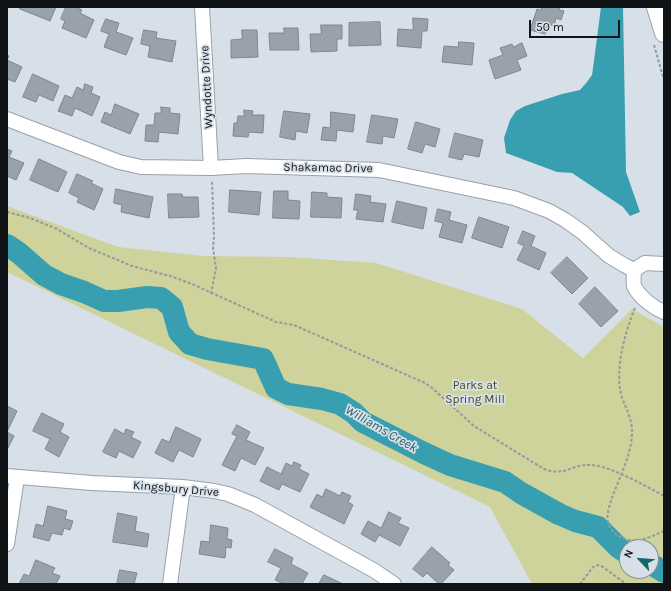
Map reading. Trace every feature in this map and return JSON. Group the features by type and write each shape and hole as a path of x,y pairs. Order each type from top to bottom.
{"street":[{"name":"Wyndotte Drive","path":"202,7 211,168"},
{"path":"656,7 664,33"},
{"name":"Shakamac Drive","path":"7,119 119,162 141,167 211,168 246,166 379,170 514,198 549,211 565,220 582,232 609,256 634,270"},
{"path":"664,264 645,263 634,270 634,285 642,296 656,308 664,312"},
{"path":"7,544 12,477"},
{"name":"Kingsbury Drive","path":"12,477 92,483 183,487 214,491 241,499 376,571 394,584"},
{"path":"170,584 183,487"}],"path":[{"path":"211,168 214,236 212,248 216,268 211,294"},
{"path":"7,212 30,218 57,229 89,248 125,263 170,276 276,322 294,325 425,383 474,426 544,469 557,472 580,466 591,465 602,467 664,496"},
{"path":"642,296 635,307 630,320 622,353 621,391 629,413 632,441 608,516 609,525 612,530 622,538 636,541 648,538 664,531"},
{"path":"580,584 593,567 598,565 608,570 626,584"}],"green space":[{"name":"Parks at Spring Mill","path":"7,206 118,247 203,256 290,257 376,263 522,309 583,358 632,309 664,327 664,584 532,584 490,507 7,272"}],"water":[{"path":"601,7 623,7 626,172 640,212 630,216 623,207 572,173 557,172 506,153 504,138 510,120 516,111 525,106 580,90 592,75"}],"building":[{"path":"20,7 56,7 50,21 20,9"},
{"path":"66,7 75,7 82,10 80,13 94,20 86,38 62,28 65,21 61,19"},
{"path":"542,7 560,7 559,10 564,11 561,20 556,18 554,26 548,24 545,34 530,30 537,9 541,10"},
{"path":"413,18 428,19 427,31 422,31 421,48 397,46 398,29 413,30"},
{"path":"106,19 119,23 116,32 133,38 126,55 104,47 109,34 101,31"},
{"path":"380,22 381,45 349,46 349,23"},
{"path":"321,25 342,25 342,39 337,39 337,51 311,52 310,34 321,34"},
{"path":"284,28 298,28 299,50 270,50 269,33 284,33"},
{"path":"144,30 157,32 156,38 176,41 172,62 148,57 150,46 141,44"},
{"path":"242,30 257,30 258,57 231,58 231,40 242,39"},
{"path":"459,42 474,43 472,65 442,62 444,46 458,47"},
{"path":"522,43 527,56 517,60 521,70 495,79 489,60 503,55 500,48 512,44 513,47"},
{"path":"7,60 22,67 15,82 7,79"},
{"path":"33,74 59,86 53,101 39,95 36,102 23,97"},
{"path":"85,84 93,87 91,93 100,97 92,116 75,108 72,116 58,111 65,95 72,98 77,87 83,90"},
{"path":"115,104 139,114 130,134 101,122 105,112 111,115"},
{"path":"161,107 170,108 170,113 180,114 178,134 159,132 158,142 145,141 146,125 154,125 155,113 161,113"},
{"path":"244,110 253,111 252,115 264,115 263,133 249,132 248,137 233,136 234,123 237,123 238,116 244,116"},
{"path":"284,111 310,114 307,133 296,131 295,140 280,137"},
{"path":"331,112 355,115 353,132 337,130 336,141 321,140 323,127 330,128"},
{"path":"372,115 398,119 394,138 383,136 382,144 367,142"},
{"path":"416,122 440,129 435,147 425,144 422,153 408,149"},
{"path":"455,133 483,140 479,157 464,154 462,160 449,157"},
{"path":"7,149 12,151 9,157 24,163 16,180 7,176"},
{"path":"39,159 67,172 58,192 30,180"},
{"path":"77,174 93,181 91,183 103,189 94,210 77,202 79,198 69,193"},
{"path":"116,189 153,197 149,218 121,212 122,205 114,203"},
{"path":"230,190 261,192 259,215 229,212"},
{"path":"274,191 288,191 288,200 300,201 299,219 273,218"},
{"path":"312,192 327,193 327,197 342,198 341,218 311,217"},
{"path":"168,194 182,194 183,197 198,197 199,217 169,218"},
{"path":"356,194 371,196 370,202 386,204 383,222 356,219 358,210 354,210"},
{"path":"397,201 427,208 423,229 392,222"},
{"path":"438,209 451,212 449,220 467,225 462,243 439,237 443,223 435,221"},
{"path":"479,217 509,227 502,248 472,238"},
{"path":"523,231 535,236 531,246 546,253 539,270 517,260 524,246 518,243"},
{"path":"567,257 588,278 572,294 551,273"},
{"path":"595,287 618,311 601,327 579,304"},
{"path":"7,406 17,411 7,432"},
{"path":"42,413 64,424 60,432 69,437 59,457 45,449 50,439 33,431"},
{"path":"237,425 250,432 246,440 264,448 255,465 241,458 235,471 222,465 237,436 232,434"},
{"path":"176,427 201,439 193,457 179,450 173,462 155,453 162,439 169,442"},
{"path":"115,429 124,434 126,429 134,432 131,437 141,442 133,458 119,451 116,458 103,452"},
{"path":"7,432 14,436 8,448 7,448"},
{"path":"294,462 301,465 299,469 309,474 300,492 282,484 279,490 260,481 267,467 281,474 286,463 292,466"},
{"path":"326,489 340,496 342,492 351,496 348,502 353,505 344,524 310,507 317,494 322,497"},
{"path":"48,506 67,511 65,519 73,521 70,530 64,528 62,535 52,533 49,541 33,537 36,524 43,526"},
{"path":"389,512 401,518 398,523 409,528 400,546 379,535 375,542 361,534 368,521 381,528"},
{"path":"118,513 137,517 135,531 149,534 147,547 113,542"},
{"path":"211,525 228,528 227,539 232,540 231,548 226,547 225,558 199,554 201,541 209,542"},
{"path":"432,547 450,563 448,565 454,570 441,584 439,584 427,573 423,577 413,569"},
{"path":"275,549 293,558 291,564 308,573 302,584 284,584 275,580 281,568 268,562"},
{"path":"36,560 55,568 52,573 60,576 56,584 19,584 24,574 29,576"},
{"path":"120,570 137,573 134,584 117,584"},
{"path":"324,575 343,584 319,584"}],"waterway":[{"name":"Williams Creek","path":"7,245 19,253 44,275 61,284 104,301 118,301 147,297 161,298 172,307 179,332 190,344 207,349 263,359 276,388 288,394 322,399 340,404 354,413 363,422 424,453 450,465 505,482 521,493 559,514 575,521 598,527 619,548"},
{"name":"Williams Creek","path":"659,569 664,572"}]}
